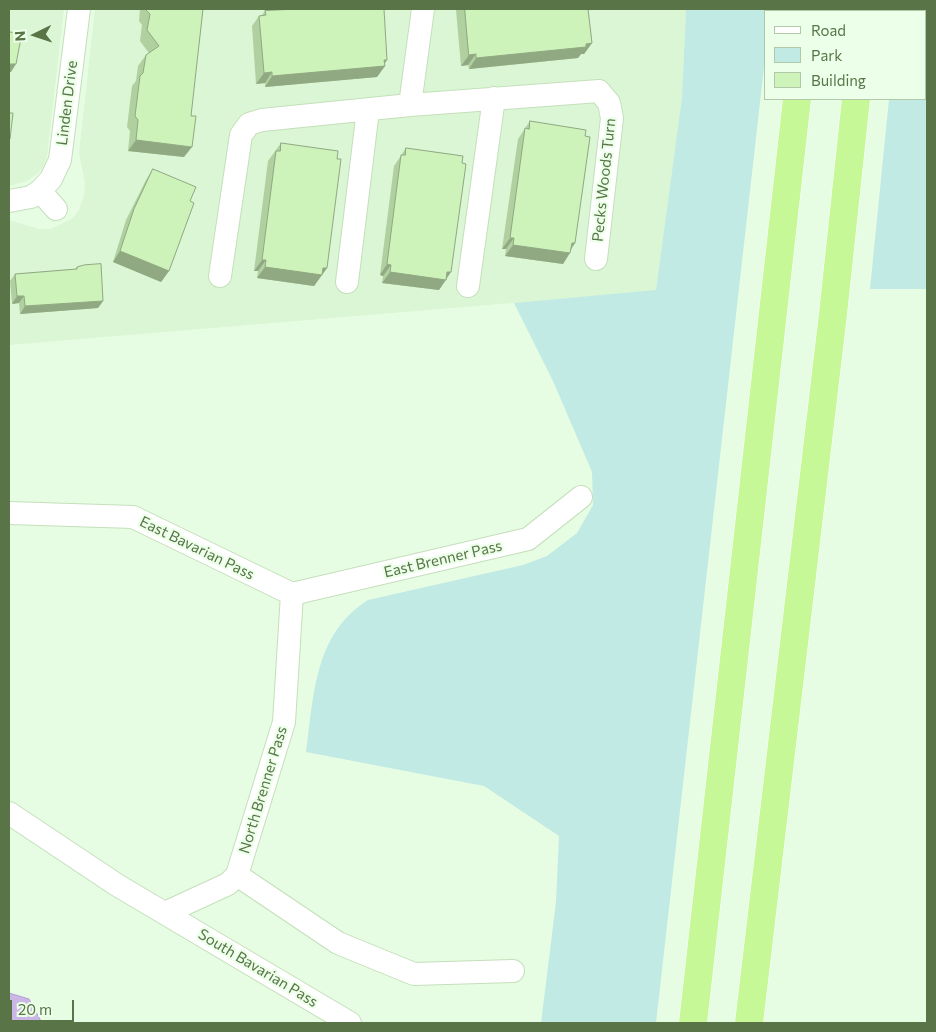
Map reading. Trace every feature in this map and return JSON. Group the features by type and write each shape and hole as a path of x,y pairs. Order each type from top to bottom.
{"highway":[{"path":"693,1023 797,100"},
{"path":"750,1023 833,314 856,100"}],"street":[{"name":"Linden Drive","path":"40,191 51,179 60,160 79,9"},
{"path":"410,105 423,9"},
{"name":"Pecks Woods Turn","path":"220,276 241,135 249,124 262,120 410,105 599,91 606,96 612,118 596,259"},
{"path":"468,286 494,98"},
{"path":"347,282 368,110"},
{"path":"9,201 31,198 40,191 56,209"},
{"name":"East Brenner Pass","path":"292,594 528,539 581,497"},
{"name":"East Bavarian Pass","path":"9,513 133,517 292,594"},
{"name":"North Brenner Pass","path":"237,875 284,722 292,594"},
{"name":"South Bavarian Pass","path":"9,813 117,885 350,1023"},
{"path":"165,913 228,884 237,875 338,943 414,974 513,971"}],"shaded area":[{"path":"9,9 64,9 47,156 44,166 27,181 9,186"},
{"path":"95,9 686,9 682,97 656,291 9,345 9,220 39,229 51,229 73,218 79,210 84,195 85,182 79,153"},
{"path":"9,993 29,999 42,1023 9,1023"}],"green space":[{"path":"686,9 770,9 764,10 764,67 656,1023 541,1023 556,902 559,836 484,786 306,752 311,709 320,667 327,648 337,630 350,614 368,600 523,565 547,556 577,533 593,505 592,472 553,381 514,303 656,290 682,97"},
{"path":"927,9 927,289 870,289 889,100 926,100 926,10 898,10"}],"building":[{"path":"146,9 203,9 191,116 196,116 192,147 136,140 138,120 135,116 140,76 143,73 146,55 159,46 147,30 150,14"},
{"path":"384,9 387,60 384,60 385,66 272,76 272,72 264,73 259,16 266,15 265,11"},
{"path":"465,9 588,9 592,43 586,44 586,47 476,58 476,54 469,55"},
{"path":"9,32 22,33 16,64 9,64"},
{"path":"9,113 13,113 10,139 9,138"},
{"path":"530,121 586,130 585,136 590,137 575,243 572,243 570,253 513,245 514,238 510,238 525,128 529,129"},
{"path":"281,143 338,151 337,159 341,159 327,268 323,268 322,275 265,267 266,260 262,260 276,151 280,151"},
{"path":"406,148 463,156 462,163 466,164 451,272 447,272 446,280 390,272 391,265 387,264 401,155 405,155"},
{"path":"153,169 196,187 190,201 194,203 169,271 120,251 134,209"},
{"path":"101,264 103,301 25,306 24,296 17,296 15,274 77,269 77,267 84,265"}]}
